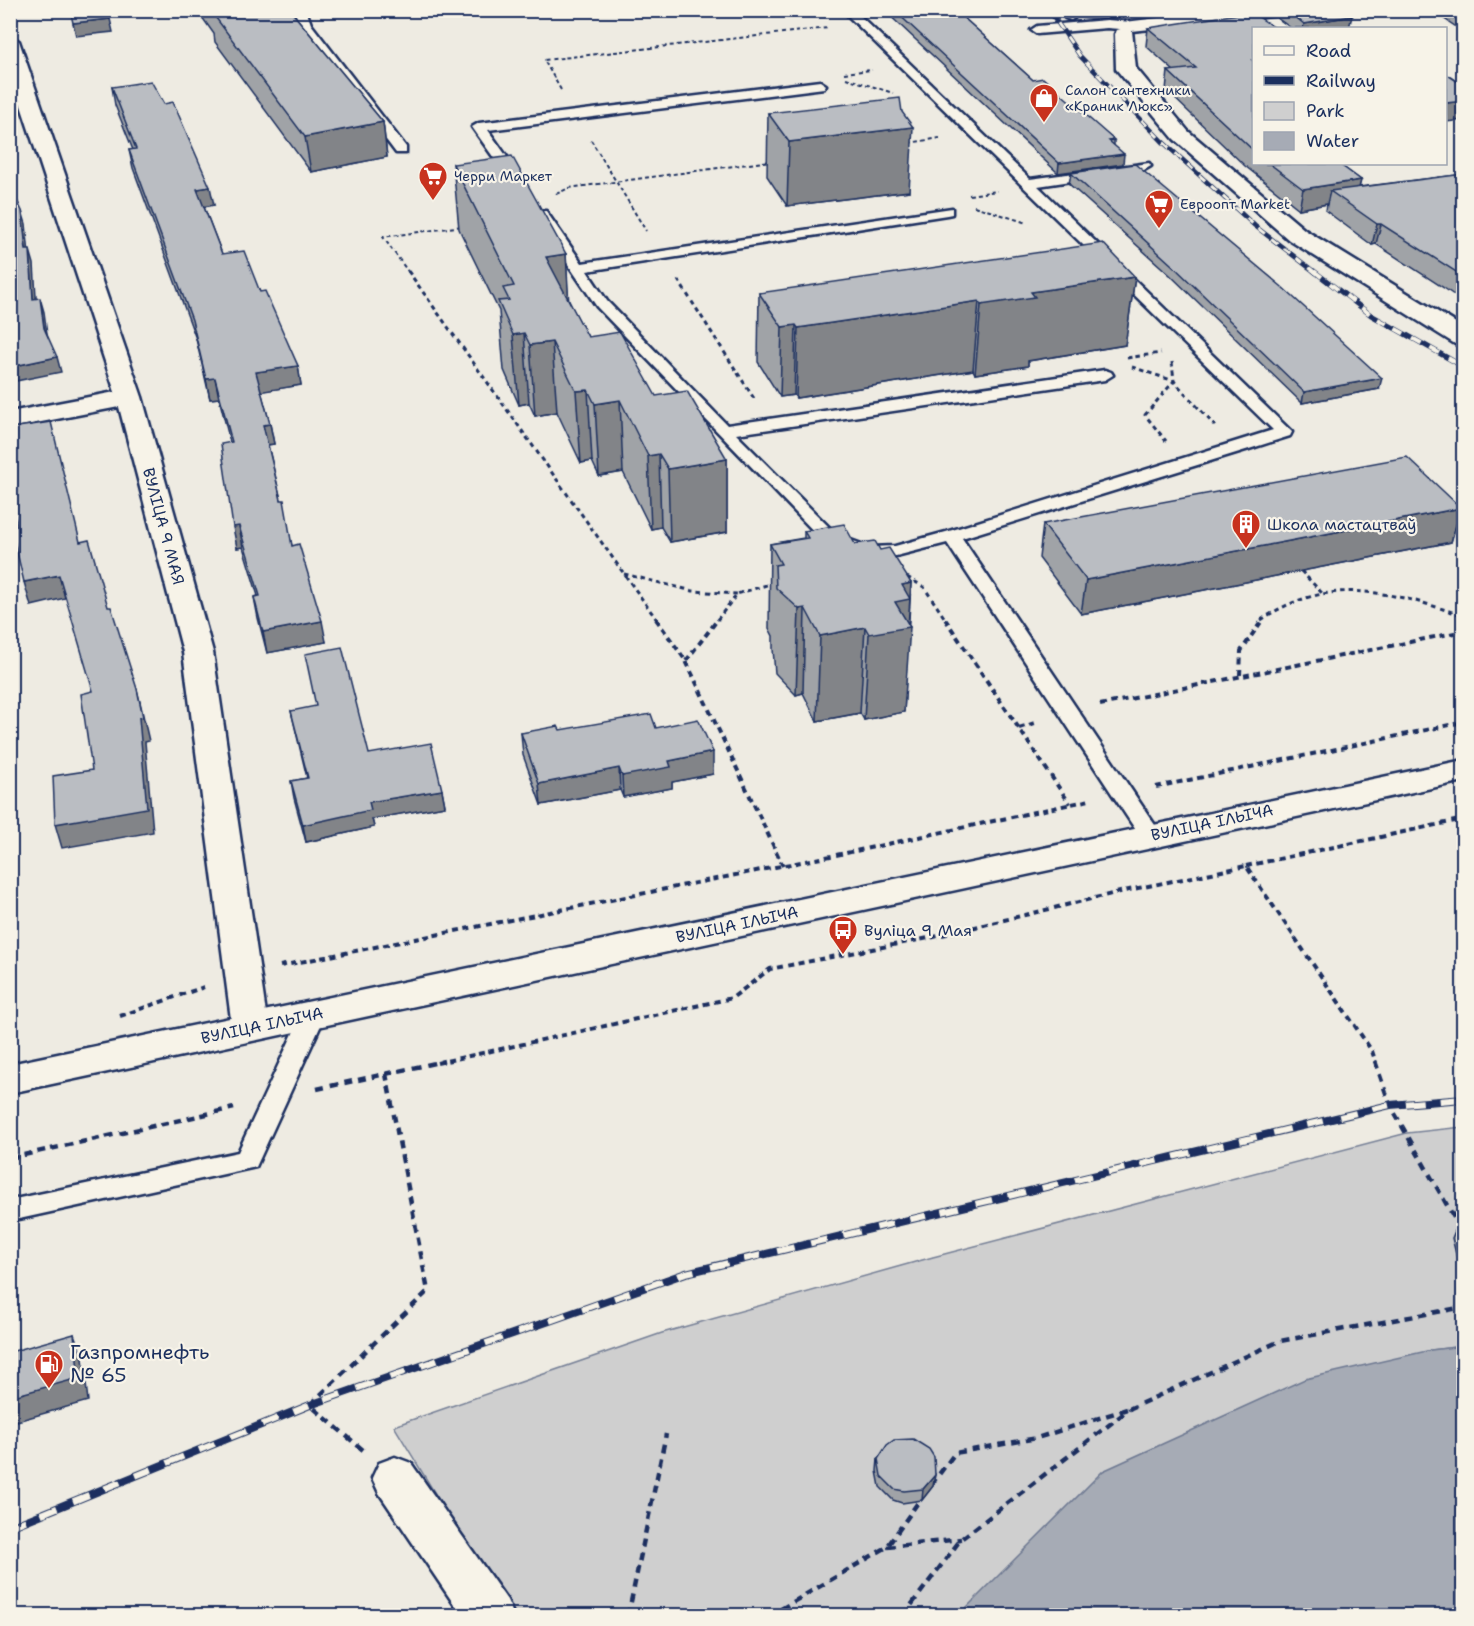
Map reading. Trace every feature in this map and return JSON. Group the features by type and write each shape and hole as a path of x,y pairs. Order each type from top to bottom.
{"street":[{"path":"1281,10 1242,12 1128,30 1126,69 1181,135 1297,235 1464,339"},
{"name":"ВУЛІЦА 9 МАЯ","path":"10,41 129,397 198,652 250,1028"},
{"path":"10,420 129,397"},
{"name":"ВУЛІЦА ІЛЬІЧА","path":"10,1079 1464,770"},
{"path":"395,1478 490,1616"}],"lane":[{"path":"300,10 305,24 401,150"},
{"path":"820,85 479,127 602,304 723,431 831,539 868,552 896,551 1186,465 1284,432 847,10"},
{"path":"1036,30 1107,24 1128,30"},
{"path":"1027,184 1144,166"},
{"path":"578,268 947,211"},
{"path":"723,431 1108,368"},
{"path":"952,536 1151,836"},
{"path":"10,1211 247,1160 314,1014"}],"path":[{"path":"820,85 834,74 879,69"},
{"path":"834,74 899,95"},
{"path":"902,144 949,137"},
{"path":"534,205 569,188 771,161"},
{"path":"969,205 1034,226"},
{"path":"473,224 383,237 686,661 783,866"},
{"path":"1108,368 1170,351"},
{"path":"1108,368 1174,381 1145,415 1186,465"},
{"path":"868,552 924,587 1070,804"},
{"path":"1301,571 1322,593"},
{"path":"623,574 693,591 737,594 781,580"},
{"path":"1240,675 1241,651 1261,620 1286,603 1322,593 1373,591 1426,603 1464,616"},
{"path":"686,661 737,594"},
{"path":"1018,728 1070,711 1464,631"},
{"path":"10,1158 732,998 770,969 934,937 1124,891 1464,819"},
{"path":"120,1015 242,974 846,853"},
{"path":"1245,866 1372,1051 1390,1105 1464,1235"},
{"path":"386,1074 428,1291 310,1405 395,1478"},
{"path":"769,1616 887,1547 955,1453 1037,1438 1131,1408 1280,1341 1464,1308"},
{"path":"903,1616 961,1539 1131,1408"},
{"path":"628,1616 666,1434"},
{"path":"887,1547 961,1539"}],"green space":[{"path":"1463,1127 1463,1346 1431,1350 962,1610 959,1615 509,1615 394,1426 662,1333 933,1257 1407,1133"}],"water":[{"path":"1463,1346 1463,1615 959,1615 1103,1471 1305,1379 1431,1350"}],"building":[{"path":"70,10 107,10 110,19 73,23"},
{"path":"210,10 290,10 383,122 305,137"},
{"path":"894,10 955,10 1033,80 1043,78 1114,140 1109,141 1124,154 1059,163"},
{"path":"1287,10 1343,10 1352,16 1304,24"},
{"path":"1251,12 1274,27 1252,27 1252,149 1168,71 1196,68 1148,28"},
{"path":"1447,75 1464,86 1464,101 1447,103"},
{"path":"151,81 164,104 173,102 210,187 197,189 222,254 244,251 260,292 265,291 298,366 256,372 270,424 263,425 281,500 284,500 292,546 299,544 322,621 263,632 254,597 260,596 239,526 233,527 221,444 232,442 215,378 206,379 192,320 129,150 136,149 112,87"},
{"path":"900,98 902,112 913,127 789,142 768,113"},
{"path":"512,156 566,254 546,257 588,337 620,332 656,396 687,391 727,459 668,469 659,454 648,456 620,400 595,404 588,390 576,391 552,342 530,345 524,333 513,335 498,301 509,300 503,288 514,286 453,164"},
{"path":"1135,164 1281,286 1382,378 1304,392 1172,265 1071,173"},
{"path":"1271,165 1340,165 1361,180 1303,189"},
{"path":"1464,174 1464,277 1381,224 1377,224 1330,191"},
{"path":"10,185 22,211 26,250 30,250 33,299 40,298 44,328 57,357 10,367"},
{"path":"1103,243 1135,277 1031,292 1035,297 981,305 979,301 798,328 796,325 782,327 759,293"},
{"path":"51,422 80,542 89,540 108,607 111,607 137,689 143,717 139,718 147,808 55,824 53,776 92,770 81,694 93,691 59,575 24,582 11,527 17,526 10,492 10,482 15,481 11,428"},
{"path":"1407,457 1461,508 1086,580 1043,524"},
{"path":"844,524 855,544 875,541 880,550 889,548 911,583 902,585 910,599 895,602 910,627 869,634 865,627 820,636 805,608 799,609 776,588 775,565 781,564 770,544 808,538 804,531"},
{"path":"342,647 369,754 431,743 442,790 369,802 371,810 303,825 291,781 308,778 291,711 316,706 305,654"},
{"path":"651,714 656,728 698,719 713,752 669,761 671,767 622,776 619,768 539,784 521,733 558,726 560,730"},
{"path":"1464,1222 1464,1247 1457,1226"},
{"path":"74,1334 79,1378 10,1397 10,1352"},
{"path":"913,1439 929,1449 934,1457 935,1475 923,1489 904,1491 894,1489 881,1476 878,1459 887,1445 894,1440"}],"railway":[{"path":"1049,10 1080,56 1162,141 1255,226 1316,273"},
{"path":"1314,271 1371,315 1464,367"},
{"path":"10,1527 310,1405 686,1273 1390,1105 1464,1099"}],"place":[{"name":"Салон сантехники «Краник Люкс»","path":"1044,124"},
{"name":"Черри Маркет","path":"433,202"},
{"name":"Евроопт Market","path":"1159,230"},
{"name":"Школа мастацтваў","path":"1246,550"},
{"name":"Вуліца 9 Мая","path":"843,956"},
{"name":"Газпромнефть № 65","path":"49,1390"}]}
